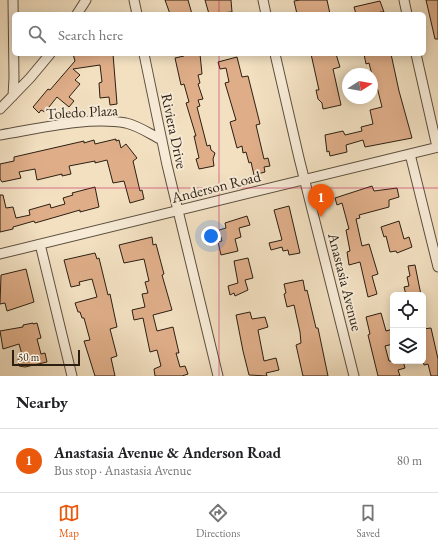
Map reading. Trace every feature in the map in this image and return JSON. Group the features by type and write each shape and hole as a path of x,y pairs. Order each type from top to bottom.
{"street":[{"path":"13,0 13,12"},
{"path":"78,12 86,0"},
{"path":"134,0 136,12"},
{"path":"263,0 266,12"},
{"path":"404,0 407,12"},
{"path":"13,96 14,56"},
{"path":"0,108 13,96 48,56"},
{"name":"Riviera Drive","path":"144,56 178,211 218,376"},
{"name":"Anastasia Avenue","path":"275,56 354,376"},
{"path":"416,56 438,147"},
{"name":"Toledo Plaza","path":"0,135 66,124 114,122 140,128 162,140"},
{"name":"Anderson Road","path":"0,254 438,147"},
{"path":"410,154 438,267"},
{"path":"40,244 72,376"}],"building":[{"path":"165,0 188,0 191,12 169,12"},
{"path":"205,0 231,0 232,12 208,12"},
{"path":"327,0 330,12 297,12 294,1"},
{"path":"426,0 438,0 438,39 435,39"},
{"path":"380,1 384,12 355,12 354,7"},
{"path":"74,56 113,56 117,104 110,105 109,97 100,98 99,83 102,82 100,65 73,69 80,75 75,80 80,84 69,97 74,101 69,107 57,97 45,112 41,110 39,113 33,107 75,61"},
{"path":"184,56 200,56 202,74 198,75 200,83 198,84 203,99 198,100 200,106 197,107 207,146 210,145 211,150 215,153 213,159 214,166 199,169 196,159 199,158 194,136 196,136 186,103 189,102 184,84 181,85 175,58"},
{"path":"311,56 337,56 340,67 333,69 341,105 323,109 322,103 318,99 316,90 319,90"},
{"path":"364,56 391,56 412,138 365,147 363,140 346,145 347,152 330,156 329,151 327,152 325,135 343,131 345,135 362,131 361,127 373,124 370,110 382,107 378,91 378,68 370,68 369,63 366,64"},
{"path":"237,57 242,77 248,76 260,124 256,125 264,159 268,158 270,166 264,167 265,172 254,175 251,162 249,163 246,152 243,153 242,146 237,148 230,122 236,120 225,83 229,82 226,68 220,69 218,62"},
{"path":"116,139 116,141 119,140 121,148 126,144 137,158 133,161 140,191 142,190 144,199 130,203 124,181 113,183 107,160 69,166 71,174 62,176 62,174 37,180 35,169 19,172 21,178 2,182 0,179 0,164 14,161 14,157 84,141 84,143 94,140 95,144"},
{"path":"372,186 374,191 397,188 399,197 389,200 389,207 359,215 360,218 356,219 362,246 369,244 378,274 372,276 377,294 368,297 360,262 349,265 347,252 350,251 346,230 349,229 342,203 337,205 335,198"},
{"path":"95,187 99,207 80,212 80,210 35,223 34,221 0,232 0,195 3,195 6,208 13,207 16,218 30,215 29,210 50,204 51,208 65,204 63,198 73,195 72,193"},
{"path":"289,206 300,253 289,255 288,250 283,251 282,247 271,250 269,243 282,240 274,210"},
{"path":"247,216 250,225 239,228 241,237 235,239 238,251 221,255 218,242 222,241 219,230 226,228 225,223"},
{"path":"399,221 404,239 409,237 412,247 397,253 396,251 390,252 386,236 384,237 381,227"},
{"path":"152,237 153,245 156,244 164,274 162,275 172,310 153,315 157,331 173,327 179,353 176,353 180,367 185,366 188,374 182,376 155,376 154,369 161,366 157,350 150,352 143,318 134,320 132,310 145,307 142,294 148,293 145,282 149,281 144,259 124,263 119,245"},
{"path":"95,253 97,259 99,258 108,295 110,294 117,327 110,329 117,356 111,358 115,376 95,376 84,341 90,340 84,318 82,318 80,312 78,312 75,303 97,297 92,279 79,282 80,285 71,287 64,260"},
{"path":"248,258 253,278 245,280 248,290 235,296 234,293 230,295 228,286 238,283 234,261"},
{"path":"415,265 420,292 405,292 404,287 409,286 407,277 410,276 408,266"},
{"path":"26,269 34,302 7,311 5,303 0,304 1,275"},
{"path":"303,280 305,291 307,290 316,328 318,328 328,376 303,376 296,345 301,343 300,332 294,305 287,307 284,294 286,293 284,284"},
{"path":"250,312 252,319 265,317 268,327 258,330 264,361 276,358 279,370 266,373 267,376 249,375 236,315"},
{"path":"381,313 386,331 390,330 390,345 385,346 390,364 404,364 405,368 398,370 400,376 378,376 368,335 370,334 366,317"},
{"path":"37,323 41,338 37,339 41,354 45,353 47,362 25,367 19,366 18,359 23,358 19,344 3,349 0,331 23,327 23,325"},
{"path":"431,328 438,359 438,376 431,376 428,364 424,365 426,364 426,329"}],"place":[{"name":"Anastasia Avenue & Anderson Road","path":"321,217"}]}
